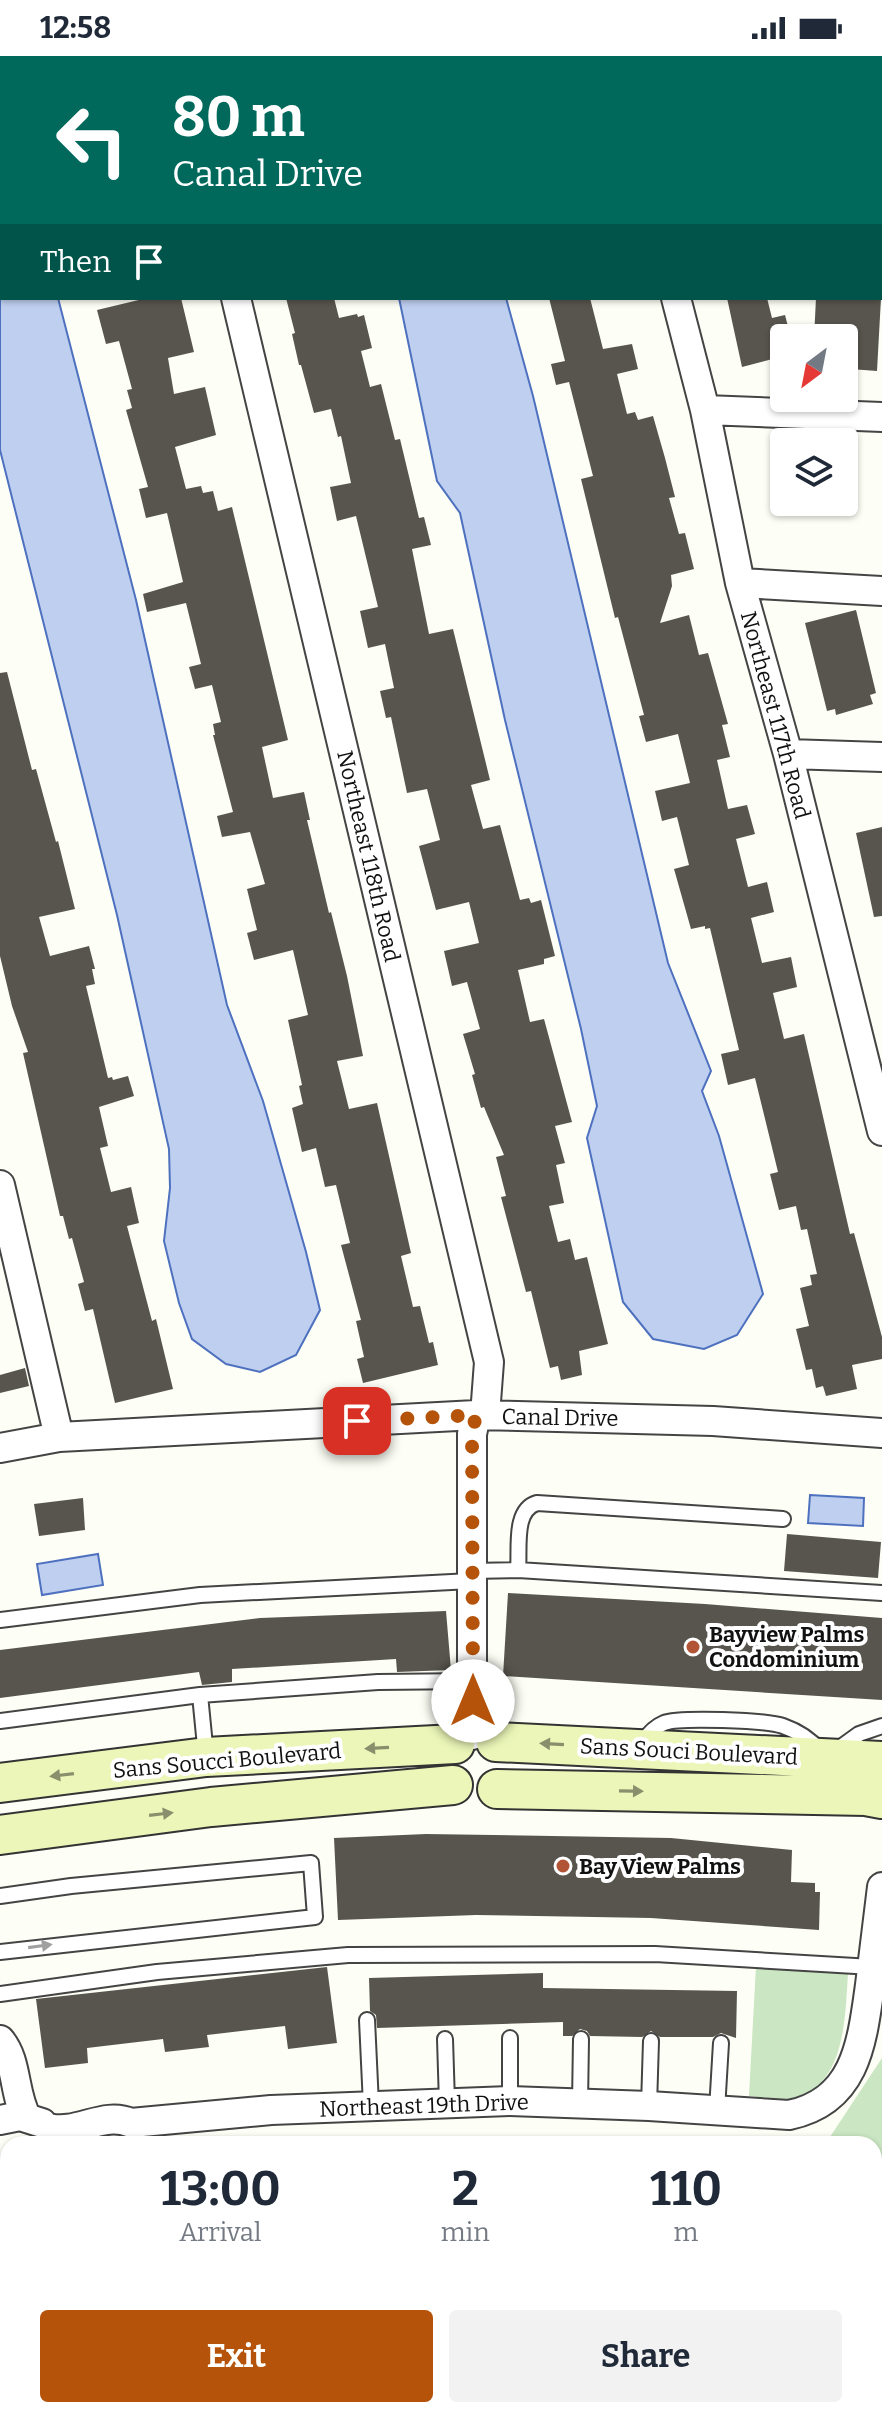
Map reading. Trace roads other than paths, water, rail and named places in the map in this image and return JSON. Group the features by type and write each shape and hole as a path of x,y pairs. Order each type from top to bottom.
{"street":[{"name":"Northeast 118th Road","path":"236,300 489,1362 480,1415 472,1434 474,1740"},
{"name":"Northeast 117th Road","path":"677,300 705,410 740,583 877,1093 882,1131"},
{"path":"705,410 882,417"},
{"path":"740,583 882,591"},
{"path":"788,754 882,757"},
{"path":"0,1185 59,1437"},
{"name":"Canal Drive","path":"0,1448 59,1437 480,1415 713,1421 882,1433"},
{"path":"474,1740 507,1756 508,1765 507,1774 497,1789 479,1796 461,1792 453,1785 446,1769 450,1751 474,1740"},
{"name":"Sans Souci Boulevard","path":"474,1740 882,1761"},
{"name":"Sans Soucci Boulevard","path":"0,1783 206,1757 474,1740"},
{"name":"Sans Soucci Boulevard","path":"0,1835 211,1807 453,1785"},
{"name":"Sans Souci Boulevard","path":"497,1789 866,1796 882,1799"},
{"name":"Northeast 19th Drive","path":"34,2127 65,2130 120,2118 131,2123 271,2110 510,2101 789,2115 818,2106 842,2084 858,2055 874,2013 872,1967 882,1887"},
{"path":"0,2040 8,2049 19,2101 34,2127"},
{"name":"Northeast 19th Drive","path":"112,2136 124,2132 131,2123"}],"lane":[{"path":"518,1570 521,1513 527,1506 537,1503 783,1519"},
{"path":"0,1620 200,1595 518,1570 882,1593"},
{"path":"0,1721 200,1695 378,1682 474,1681"},
{"path":"200,1695 206,1757"},
{"path":"828,1758 859,1734 882,1726"},
{"path":"0,1896 71,1886 311,1863 315,1917 0,1952"},
{"path":"0,1994 157,1972 348,1955 655,1954 872,1967"},
{"path":"367,2020 371,2105"},
{"path":"510,2038 510,2101"},
{"path":"445,2039 447,2103"},
{"path":"580,2103 581,2039"},
{"path":"649,2106 651,2041"},
{"path":"717,2110 721,2043"}],"water":[{"path":"0,300 59,300 136,600 227,1005 263,1101 320,1310 296,1355 260,1372 226,1364 192,1339 179,1303 164,1241 170,1188 169,1149 117,915 0,450"},
{"path":"399,300 507,300 533,396 668,963 711,1071 702,1091 719,1136 763,1294 737,1335 704,1349 653,1339 623,1302 587,1138 597,1106 581,1029 505,720 460,513 437,481"},
{"path":"810,1495 864,1498 863,1526 808,1523"},
{"path":"98,1554 103,1585 42,1595 37,1564"}],"place":[{"name":"Bayview Palms Condominium","path":"693,1647"},
{"name":"Bay View Palms","path":"563,1866"}]}
